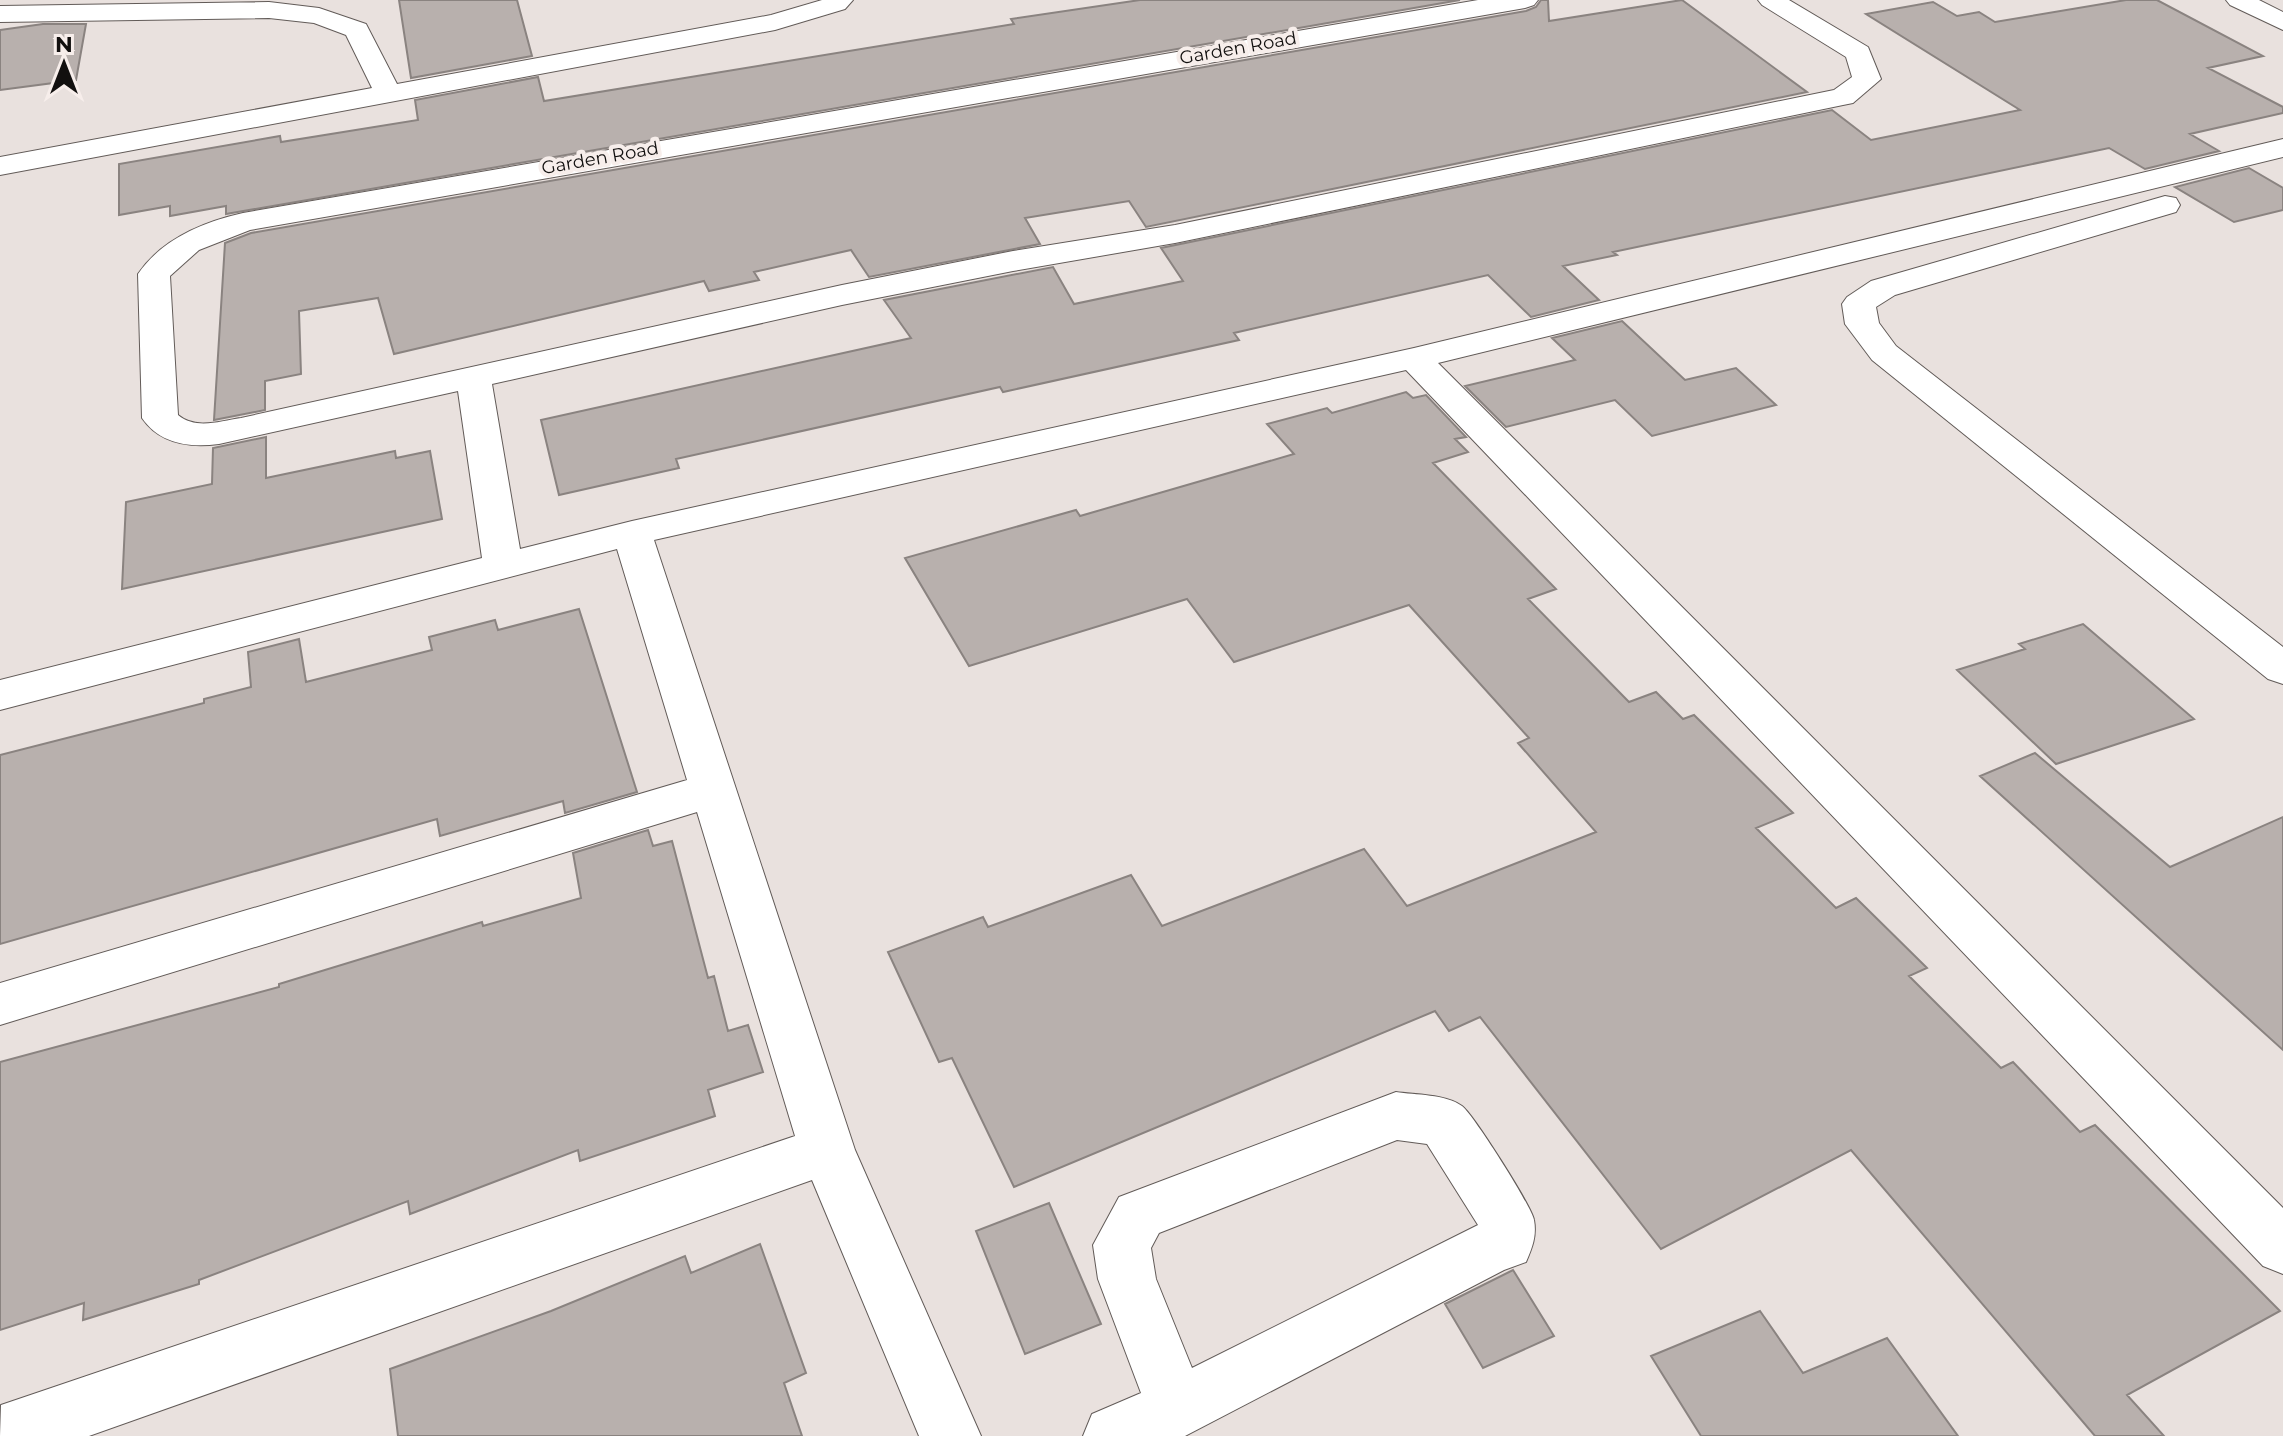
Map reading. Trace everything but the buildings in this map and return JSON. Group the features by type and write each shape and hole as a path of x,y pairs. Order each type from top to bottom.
{"street":[{"path":"0,166 775,22 836,4 840,0"},
{"name":"Garden Road","path":"1525,0 243,222 188,243 154,274 160,418 170,431 185,436 241,429 842,295 1013,261 1175,234 1843,97 1867,79 1858,53 1771,0"},
{"path":"2239,0 2283,22"},
{"path":"0,14 269,10 319,16 357,30 389,95"},
{"path":"0,695 632,533 1414,358 2283,148"},
{"path":"2212,165 2212,182 2197,196 1883,288 1859,304 1862,324 1884,353 2283,669"},
{"path":"1414,358 2283,1247"},
{"path":"473,376 503,567"},
{"path":"632,533 827,1150 950,1436"},
{"path":"0,1004 712,790"},
{"path":"1114,1436 1177,1408 1495,1245 1506,1243 1506,1219 1443,1123 1396,1116 1139,1215 1122,1245 1127,1279 1177,1408"},
{"path":"1,1436 827,1150"}]}
